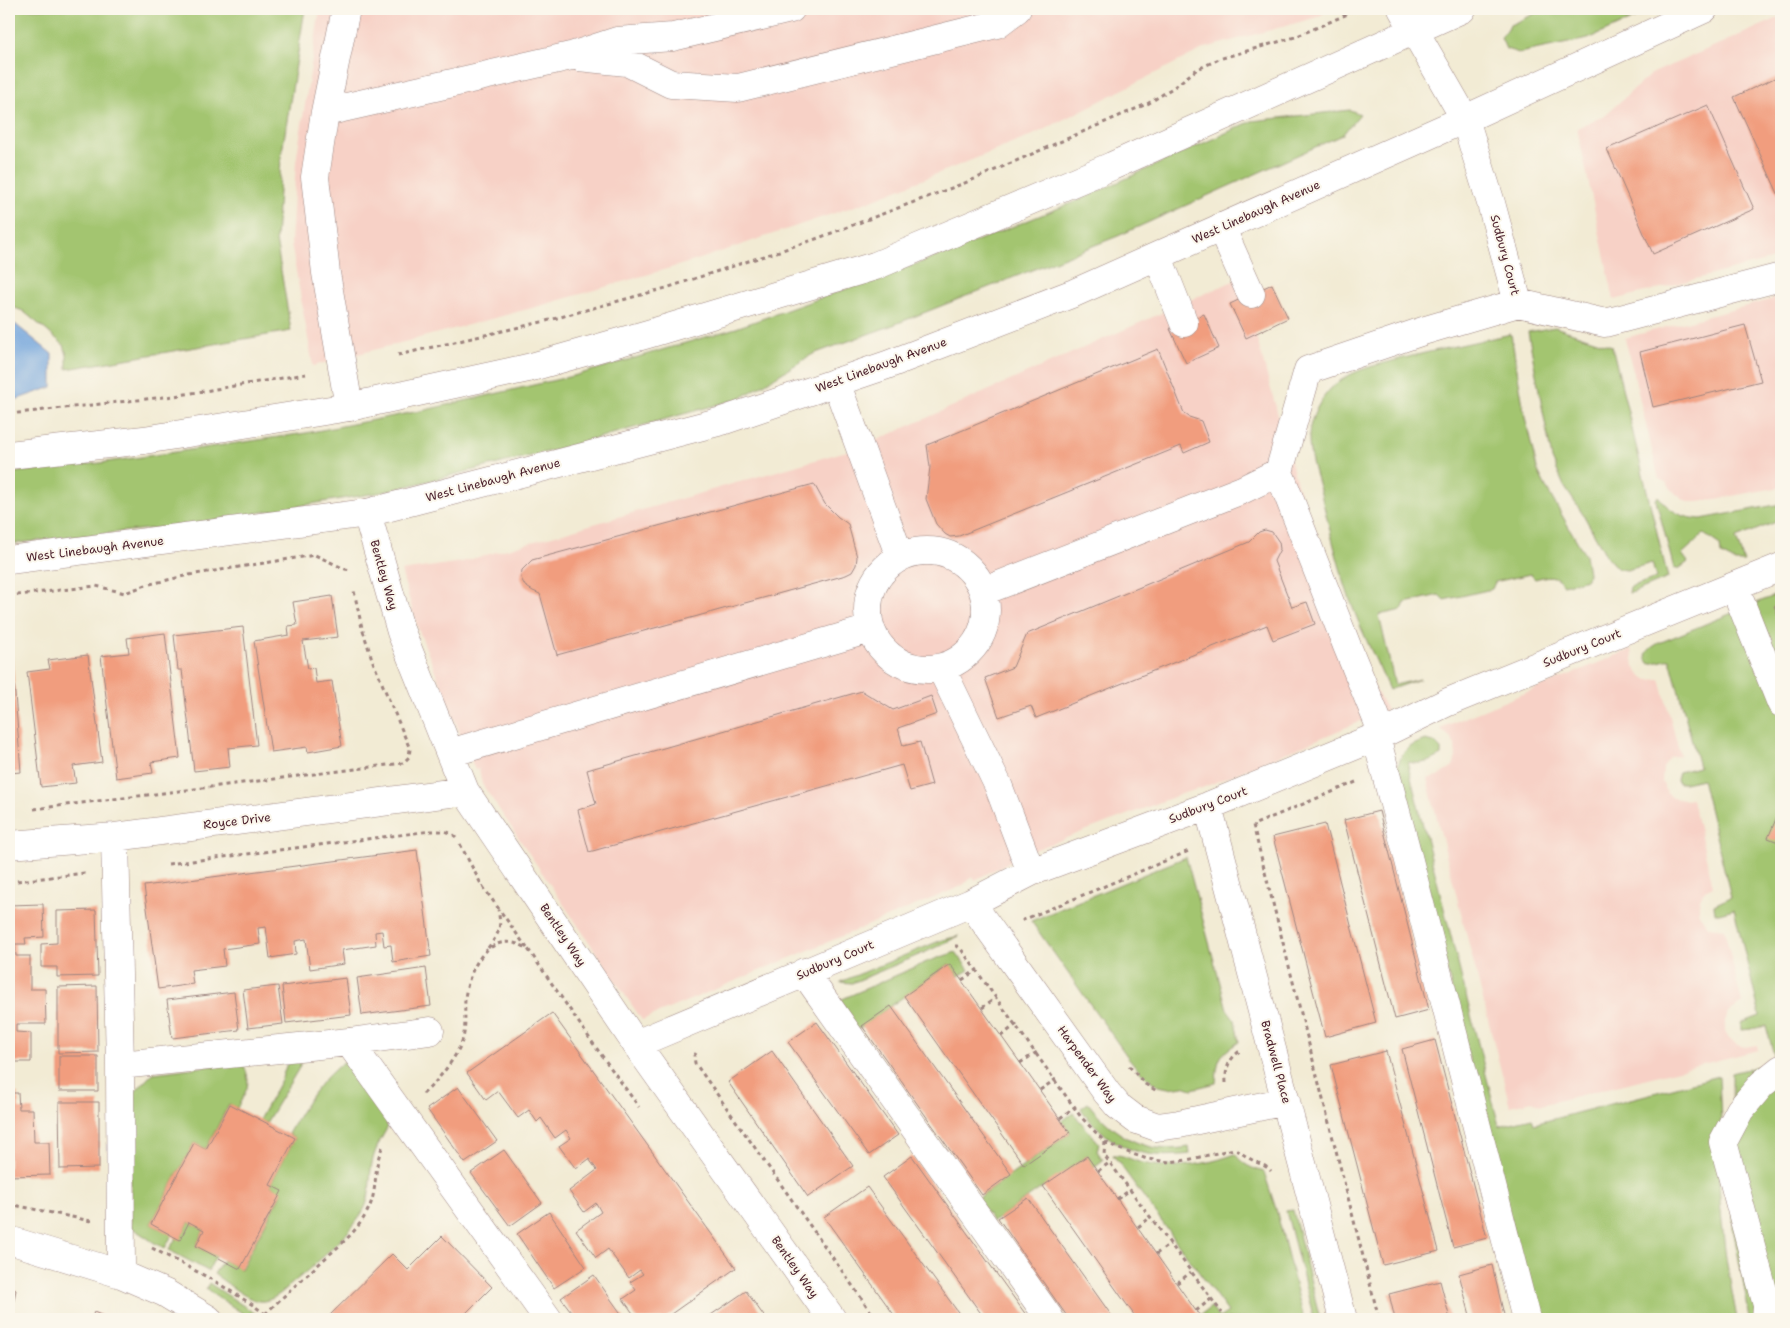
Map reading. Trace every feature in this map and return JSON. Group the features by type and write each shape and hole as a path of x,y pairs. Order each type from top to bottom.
{"street":[{"path":"346,9 325,112 315,177 326,273 349,406"},
{"path":"325,112 571,56 617,40 673,37 791,9"},
{"path":"571,56 627,62 671,84 738,88 997,24 1017,9"},
{"path":"9,455 144,440 349,406 528,368 875,266 1112,166 1408,20 1462,9"},
{"name":"West Linebaugh Avenue","path":"9,560 366,513 722,421 887,365 1074,293 1466,120 1704,9"},
{"name":"Sudbury Court","path":"1408,20 1466,120 1492,203 1518,303 1605,323 1781,277"},
{"path":"1220,227 1251,294"},
{"path":"1158,257 1184,323"},
{"path":"1518,303 1426,330 1308,370 1280,472 1380,736 1526,1319"},
{"path":"836,382 900,557"},
{"path":"984,591 1242,490 1280,472"},
{"name":"Bentley Way","path":"366,513 400,632 465,791 636,1044 832,1319"},
{"path":"926,551 946,554 958,559 974,573 984,591 986,619 980,639 960,660 941,668 917,669 898,662 880,647 870,629 867,608 871,587 883,570 900,557 926,551"},
{"name":"Sudbury Court","path":"636,1044 971,903 1031,872 1208,806 1380,736 1448,702 1781,567"},
{"path":"1734,586 1781,704"},
{"path":"450,753 870,629"},
{"path":"941,668 998,785 1031,872"},
{"name":"Royce Drive","path":"9,845 115,837 465,791"},
{"name":"Bradwell Place","path":"1208,806 1343,1319"},
{"path":"115,837 120,1066 121,1274"},
{"name":"Harpender Way","path":"971,903 1107,1093 1118,1106 1135,1119 1158,1127 1286,1101"},
{"path":"804,972 1050,1319"},
{"path":"120,1066 349,1042 430,1031"},
{"path":"349,1042 548,1319"},
{"path":"1772,1309 1723,1142 1740,1110 1762,1084 1781,1069"},
{"path":"9,1240 121,1274 165,1293 208,1319"}],"path":[{"path":"398,355 546,321 666,288 813,240 970,180 1140,107 1174,87 1196,70 1218,59 1295,37 1350,14"},
{"path":"9,414 174,396 306,374"},
{"path":"9,596 96,586 125,592 172,578 315,555 346,569 352,570 359,567"},
{"path":"352,570 353,577"},
{"path":"28,810 403,763 409,757 410,749 372,662 362,628 353,585"},
{"path":"1361,778 1354,783 1253,825 1379,1319"},
{"path":"166,864 431,831 446,831 454,834 481,884 640,1108"},
{"path":"1028,928 1023,920 1189,851 1194,845"},
{"path":"9,882 116,869"},
{"path":"265,1314 343,1243 361,1224 370,1208 375,1189 376,1164 379,1152 408,1108 433,1086 459,1048 464,1031 464,1005 469,979 499,931 500,922 497,907"},
{"path":"485,952 495,944 506,942 518,943 528,949"},
{"path":"1224,1088 1226,1082 1225,1074 1229,1061 1246,1047"},
{"path":"697,1051 694,1056 695,1063 876,1319"},
{"path":"1125,1062 1145,1084 1164,1094"},
{"path":"1105,1142 1104,1155 1109,1163 1222,1313"},
{"path":"1098,1171 1109,1163"},
{"path":"1117,1199 1130,1190"},
{"path":"9,1204 100,1223 130,1232 156,1251 211,1279 272,1319"},
{"path":"1138,1227 1150,1218"},
{"path":"1156,1254 1170,1244"},
{"path":"1177,1283 1191,1272"},
{"path":"1196,1310 1212,1299"}],"shaded area":[{"path":"320,9 1330,9 1318,17 1205,48 1029,137 864,203 694,261 536,307 313,366 291,243 296,162"},
{"path":"1781,17 1781,257 1614,300 1577,128 1604,116 1651,74"},
{"path":"1240,278 1334,617 1387,710 1202,788 1024,854 975,880 973,876 962,886 642,1020 482,784 479,769 475,770 417,626 401,571 462,562 864,446"},
{"path":"1781,297 1781,487 1699,502 1682,499 1667,483 1659,479 1625,338"},
{"path":"1632,649 1634,667 1640,675 1648,680 1660,679 1680,755 1671,757 1666,763 1663,768 1662,782 1668,794 1673,798 1692,799 1713,886 1705,890 1700,899 1699,914 1709,927 1724,929 1742,1003 1729,1012 1725,1021 1725,1031 1729,1038 1737,1045 1745,1047 1757,1045 1758,1050 1541,1105 1532,1101 1510,1106 1427,779 1440,775 1453,766 1456,757 1455,745 1450,737 1440,728"}],"green space":[{"path":"9,9 305,9 281,158 276,240 291,331 67,369 67,355 64,345 23,311 15,308 9,309"},
{"path":"1545,9 1656,9 1588,39 1519,53 1506,49 1501,38 1510,25"},
{"path":"1350,110 1360,114 1342,135 1118,236 893,325 813,354 741,398 551,451 383,492 185,525 9,544 9,473 100,463 306,433 425,410 577,375 736,328 939,256 1079,200 1252,121"},
{"path":"1555,327 1612,346 1668,578 1634,592 1629,593 1630,587 1656,578 1652,563 1627,570 1618,569 1607,557 1584,516 1564,486 1552,459 1528,332"},
{"path":"1511,334 1525,417 1537,469 1585,555 1587,579 1563,585 1554,577 1547,576 1535,579 1530,574 1495,582 1492,589 1444,600 1439,595 1405,603 1402,610 1379,615 1395,685 1420,679 1389,690 1355,614 1339,563 1311,457 1309,435 1312,420 1318,406 1327,393 1337,383 1352,374 1369,367 1404,358"},
{"path":"1658,496 1676,513 1701,519 1781,504 1781,520 1736,538 1744,562 1735,562 1721,555 1720,545 1704,534 1682,554 1688,562 1680,568 1674,569 1656,500"},
{"path":"1781,593 1781,1319 1750,1319 1733,1228 1732,1073 1776,1062 1766,1026 1741,1030 1741,1023 1760,1016 1734,909 1715,913 1714,905 1731,897 1702,779 1678,783 1677,779 1679,772 1699,767 1670,659 1650,664 1646,657 1650,649 1659,643"},
{"path":"1425,740 1434,742 1441,749 1441,755 1425,762 1409,762 1408,766 1499,1126 1532,1118 1534,1124 1719,1076 1721,1121 1720,1202 1726,1259 1737,1319 1534,1319 1397,769 1403,753"},
{"path":"1186,857 1227,1009 1235,1020 1239,1042 1226,1051 1220,1059 1216,1083 1192,1089 1183,1086 1169,1088 1158,1086 1141,1073 1031,921"},
{"path":"959,936 852,983 840,982 942,940"},
{"path":"956,952 969,970 959,976 949,964 856,1031 840,1000 929,961"},
{"path":"298,1055 301,1062 299,1068 266,1123 259,1120 282,1078 289,1057"},
{"path":"348,1059 393,1118 373,1157 366,1205 360,1216 340,1240 281,1293 268,1300 254,1300 242,1294 214,1274 223,1260 241,1269 282,1192 270,1185 295,1138 288,1134 306,1103 321,1084 338,1066"},
{"path":"242,1062 248,1081 244,1096 237,1108 229,1104 206,1149 194,1143 151,1224 172,1235 165,1248 131,1227 130,1097 153,1073"},
{"path":"1088,1103 1109,1125 1120,1134 1132,1140 1159,1148 1189,1147 1190,1154 1163,1156 1127,1148 1106,1135 1088,1118 1081,1108"},
{"path":"1073,1113 1099,1143 1097,1151 1103,1160 1094,1167 1087,1156 993,1222 977,1199 1070,1133 1062,1121"},
{"path":"1235,1154 1248,1166 1264,1172 1276,1209 1304,1319 1203,1319 1200,1315 1211,1307 1219,1318 1228,1312 1113,1155 1154,1165 1177,1166 1201,1164"},
{"path":"1293,1210 1320,1319 1314,1319 1286,1211"},
{"path":"189,1222 204,1230 196,1246 216,1256 208,1271 169,1250 176,1238 180,1239"},
{"path":"209,1283 263,1319 251,1319 206,1289"}],"water":[{"path":"15,324 52,354 52,387 12,401 9,400 9,329"}],"building":[{"path":"1781,75 1781,200 1734,97"},
{"path":"1708,105 1754,209 1653,254 1607,149"},
{"path":"1272,284 1288,318 1246,338 1230,304"},
{"path":"1204,314 1219,348 1186,363 1170,329"},
{"path":"1745,325 1761,381 1653,407 1640,352"},
{"path":"1158,349 1184,413 1201,421 1209,442 1184,453 1181,446 959,536 950,537 936,524 926,499 930,467 927,445"},
{"path":"814,484 825,504 848,524 857,557 856,565 852,572 557,655 540,594 525,586 521,578 522,570 532,560"},
{"path":"1265,530 1272,532 1279,542 1280,549 1274,561 1292,607 1307,602 1315,624 1273,640 1267,625 1036,718 1031,706 999,717 985,678 1013,667 1027,634 1249,542 1259,532"},
{"path":"332,596 338,637 303,641 308,669 314,668 316,683 332,681 342,746 308,752 307,747 271,752 254,641 289,635 288,626 297,625 293,602"},
{"path":"1781,604 1781,622 1774,606"},
{"path":"243,627 257,745 228,748 230,767 194,771 182,670 178,670 174,635"},
{"path":"165,633 180,758 151,762 153,773 116,778 101,656 129,653 127,638"},
{"path":"9,655 12,655 21,772 9,773"},
{"path":"88,655 102,762 73,766 76,783 41,787 27,672 50,669 48,660"},
{"path":"862,691 893,710 931,696 937,714 898,728 903,746 920,742 932,785 910,791 902,765 589,852 578,810 596,804 587,770"},
{"path":"1781,807 1781,843 1768,838"},
{"path":"1379,811 1429,1010 1395,1019 1344,820"},
{"path":"1325,824 1376,1023 1325,1037 1273,837"},
{"path":"417,850 431,956 393,962 391,945 384,946 382,931 375,932 376,945 342,950 344,964 310,969 306,939 295,941 296,954 270,958 266,927 258,928 260,944 223,949 225,966 191,970 193,984 158,989 144,886"},
{"path":"43,904 44,937 25,938 26,944 15,944 16,956 30,956 30,989 45,989 46,1024 16,1024 16,1032 31,1033 31,1062 9,1062 9,905"},
{"path":"96,910 98,976 57,977 57,967 41,967 41,944 57,943 57,911"},
{"path":"950,964 1070,1133 1024,1165 904,996"},
{"path":"426,968 431,1006 362,1015 357,978"},
{"path":"346,978 351,1015 286,1023 282,986"},
{"path":"97,986 98,1052 58,1053 58,987"},
{"path":"278,986 283,1024 248,1028 243,990"},
{"path":"234,992 239,1030 172,1038 167,1000"},
{"path":"891,1006 1011,1174 982,1195 862,1026"},
{"path":"552,1013 736,1268 664,1319 637,1319 623,1299 636,1290 630,1282 643,1274 640,1270 629,1278 608,1249 596,1258 576,1230 601,1212 596,1203 584,1212 569,1191 597,1170 589,1159 576,1169 559,1146 571,1138 566,1130 555,1138 541,1118 537,1122 529,1110 518,1118 498,1091 486,1100 467,1073"},
{"path":"817,1022 898,1135 869,1155 788,1042"},
{"path":"1435,1040 1487,1238 1453,1247 1402,1049"},
{"path":"772,1051 853,1166 808,1197 728,1082"},
{"path":"1386,1051 1439,1251 1383,1265 1331,1065"},
{"path":"59,1056 98,1056 98,1091 59,1091"},
{"path":"9,1071 12,1071 13,1093 18,1093 19,1109 33,1109 34,1142 49,1142 50,1175 9,1176"},
{"path":"458,1087 497,1141 465,1163 427,1109"},
{"path":"59,1102 99,1102 99,1168 60,1169"},
{"path":"230,1104 295,1138 270,1185 282,1191 240,1269 196,1246 204,1230 189,1222 180,1240 151,1224 194,1143 206,1149"},
{"path":"504,1150 542,1203 510,1226 471,1173"},
{"path":"912,1156 1029,1319 985,1319 883,1177"},
{"path":"1087,1156 1203,1319 1137,1319 1043,1186"},
{"path":"867,1187 963,1319 897,1319 824,1217"},
{"path":"1028,1198 1114,1319 1069,1319 998,1218"},
{"path":"549,1212 586,1267 554,1288 517,1234"},
{"path":"442,1236 492,1287 460,1319 326,1319 392,1254 408,1270"},
{"path":"1492,1265 1505,1319 1471,1319 1459,1274"},
{"path":"594,1275 625,1319 577,1319 561,1298"},
{"path":"1440,1281 1450,1319 1395,1319 1389,1294"},
{"path":"9,1288 16,1290 10,1319 9,1319"},
{"path":"746,1291 766,1319 705,1319"},
{"path":"94,1312 110,1319 91,1319"}]}
